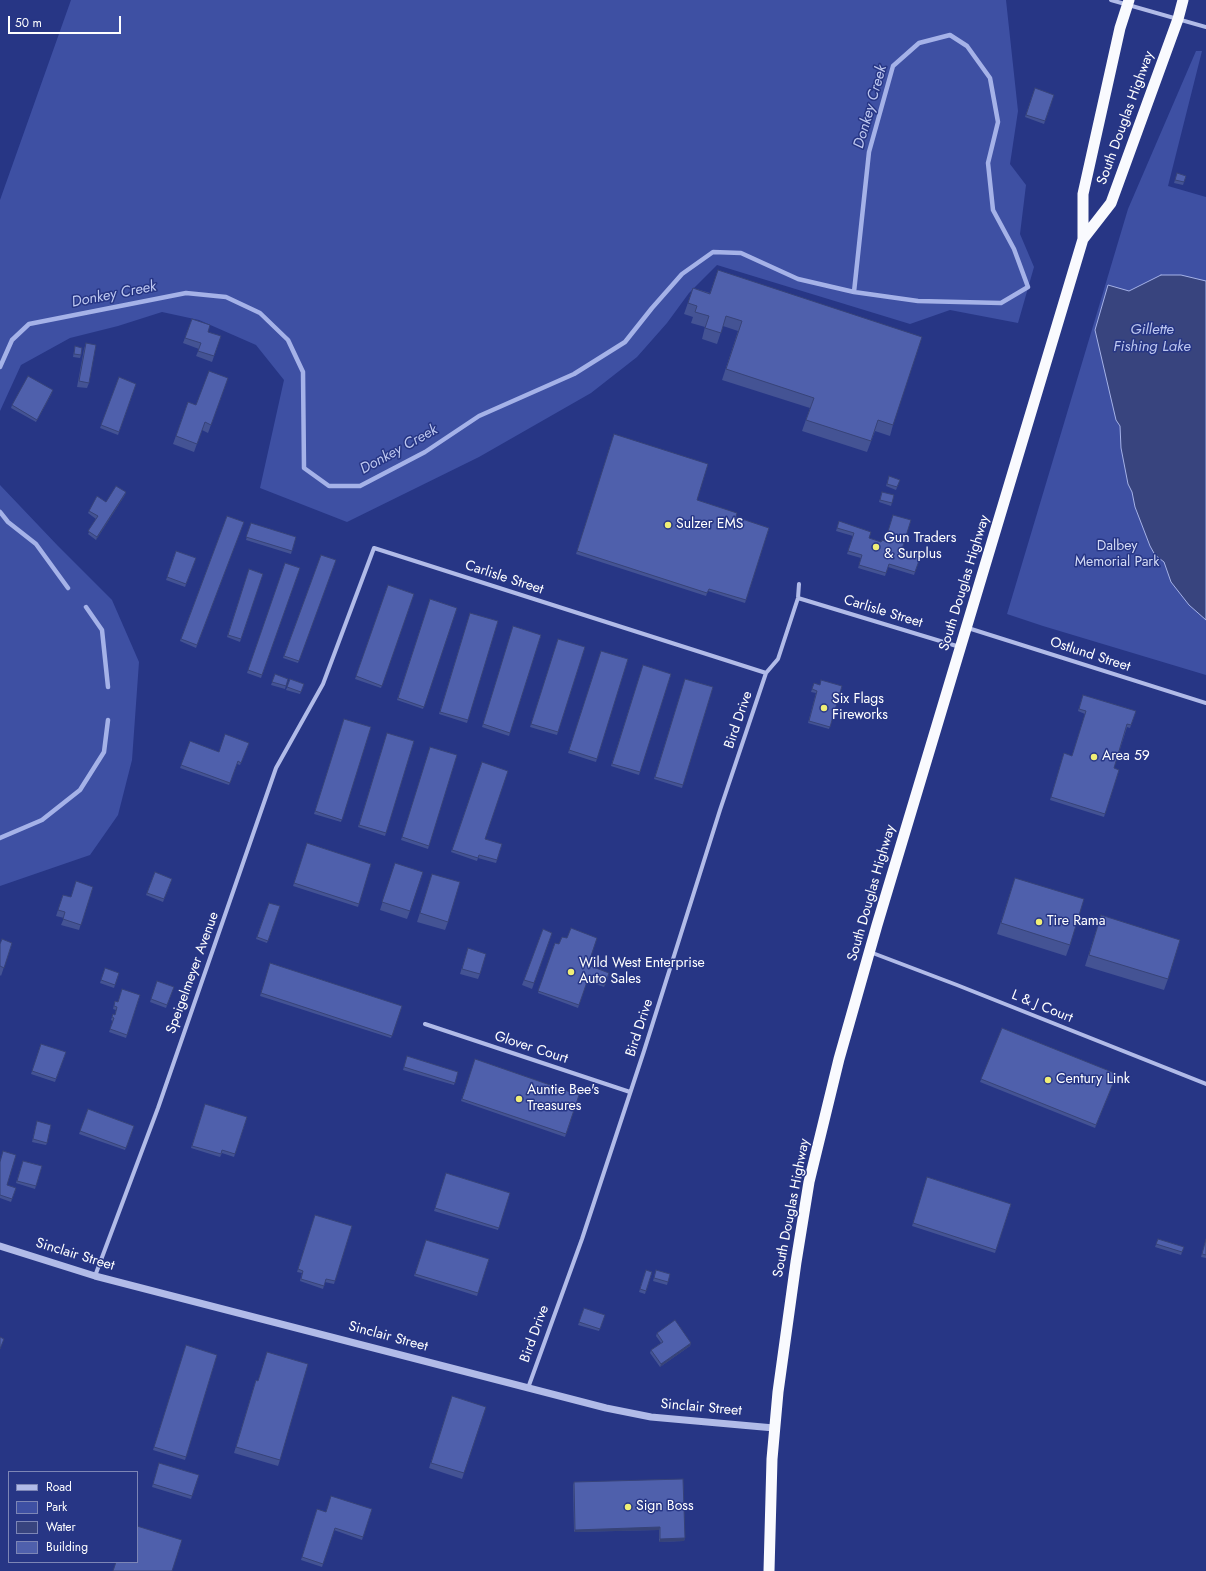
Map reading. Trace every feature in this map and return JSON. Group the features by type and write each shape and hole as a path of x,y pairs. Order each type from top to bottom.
{"highway":[{"name":"South Douglas Highway","path":"1083,240 1111,203 1178,19 1183,0"},
{"name":"South Douglas Highway","path":"769,1571 774,1428 789,1305 809,1182 839,1059 870,952 1083,240 1083,194 1120,28 1128,2"}],"street":[{"path":"1111,0 1128,2 1178,19 1206,26"},
{"name":"Carlisle Street","path":"323,684 374,548 766,673"},
{"name":"Bird Drive","path":"528,1388 582,1239 644,1051 720,810 766,673 778,659 798,598 799,584"},
{"name":"Carlisle Street","path":"798,598 961,647"},
{"name":"Ostlund Street","path":"967,627 1206,703"},
{"name":"Speigelmeyer Avenue","path":"95,1276 158,1108 276,768 323,684"},
{"name":"L & J Court","path":"870,952 1206,1084"},
{"name":"Glover Court","path":"425,1024 630,1092"},
{"name":"Sinclair Street","path":"0,1246 95,1276 353,1341 606,1408 651,1417 774,1428"}],"green space":[{"path":"71,0 1006,0 1018,111 1010,164 1026,185 1020,234 1034,267 1018,323 950,310 910,324 717,265 689,293 667,323 637,357 591,393 479,457 347,522 260,488 284,380 256,345 199,320 162,312 118,326 70,338 21,365 0,411 0,200"},
{"name":"Dalbey Memorial Park","path":"1196,51 1202,51 1168,186 1206,197 1206,675 1007,614 1128,209"},
{"path":"0,485 112,600 139,662 132,760 118,815 90,855 0,886"}],"water":[{"name":"Gillette Fishing Lake","path":"1161,275 1181,275 1206,281 1206,620 1189,605 1171,582 1164,562 1155,555 1150,546 1135,507 1132,492 1128,484 1121,448 1120,426 1116,420 1095,330 1108,285 1129,291"}],"building":[{"path":"1035,88 1054,95 1045,121 1026,115"},
{"path":"1177,173 1186,176 1184,182 1175,180"},
{"path":"718,270 922,337 893,425 878,420 871,441 806,420 814,398 726,369 742,321 726,316 721,333 705,328 709,316 695,312 697,306 688,303 693,288 710,294"},
{"path":"192,319 210,325 208,332 221,336 214,356 198,351 201,343 185,338"},
{"path":"86,343 96,345 89,383 79,381"},
{"path":"75,346 82,348 81,355 74,354"},
{"path":"209,371 228,378 211,425 205,422 197,444 176,436 188,402 196,405"},
{"path":"28,376 53,390 37,420 12,405"},
{"path":"119,377 136,384 119,432 101,425"},
{"name":"Sulzer EMS","path":"614,434 708,464 697,500 737,513 736,517 769,528 746,600 709,589 707,593 577,551"},
{"path":"889,476 900,480 897,487 887,484"},
{"path":"116,486 126,492 97,537 88,531 98,516 89,511 97,496 106,502"},
{"path":"882,492 894,495 892,503 880,500"},
{"name":"Gun Traders & Surplus","path":"893,515 911,520 902,549 921,555 915,572 889,564 886,573 859,565 862,555 848,551 854,533 837,528 839,521 871,532 869,538 881,542 882,540 885,541"},
{"path":"227,516 244,522 197,645 181,639"},
{"path":"251,523 296,537 292,551 246,537"},
{"path":"176,551 196,558 186,584 167,577"},
{"path":"321,555 336,560 299,661 284,656"},
{"path":"285,563 300,568 262,675 248,670"},
{"path":"249,569 263,574 241,639 228,635"},
{"path":"388,585 414,594 382,686 356,676"},
{"path":"430,599 457,608 424,707 398,698"},
{"path":"470,613 498,621 468,720 440,712"},
{"path":"513,626 541,635 510,733 483,724"},
{"path":"558,639 585,647 558,732 531,724"},
{"path":"601,651 628,659 597,759 569,750"},
{"path":"643,665 671,674 640,772 612,764"},
{"path":"275,674 288,679 286,686 272,682"},
{"path":"290,679 304,684 301,692 287,687"},
{"path":"685,679 713,687 683,785 655,777"},
{"name":"Six Flags Fireworks","path":"821,680 842,686 830,727 809,721 817,691 812,689 814,683 820,685"},
{"name":"Area 59","path":"1083,695 1136,711 1131,725 1127,724 1114,768 1119,770 1105,814 1051,797 1064,753 1072,756 1086,711 1079,709"},
{"path":"344,719 371,727 342,820 315,811"},
{"path":"387,733 414,741 386,833 359,825"},
{"path":"225,734 249,743 241,763 238,761 230,783 181,765 190,741 219,752"},
{"path":"430,747 457,755 429,846 402,837"},
{"path":"482,762 508,771 485,839 502,844 497,860 479,855 478,858 452,850"},
{"path":"307,843 371,864 359,904 294,883"},
{"path":"395,863 423,872 410,911 382,902"},
{"path":"155,872 172,879 164,899 147,893"},
{"path":"432,874 460,882 448,922 420,913"},
{"name":"Tire Rama","path":"1015,878 1084,899 1070,945 1001,923"},
{"path":"76,881 93,887 81,925 63,919 65,912 58,910 63,895 71,897"},
{"path":"269,903 280,906 268,941 257,937"},
{"path":"1101,915 1180,940 1168,979 1089,955"},
{"name":"Wild West Enterprise Auto Sales","path":"571,928 597,938 588,965 609,973 605,985 588,979 579,1005 538,991 555,943 559,944 562,937 567,938"},
{"path":"543,929 552,933 534,983 524,980"},
{"path":"2,939 12,943 4,968 0,966 0,944"},
{"path":"468,948 486,954 480,974 462,969"},
{"path":"270,963 402,1006 392,1036 261,993"},
{"path":"105,968 119,973 115,985 101,980"},
{"path":"157,981 174,987 167,1005 151,999"},
{"path":"122,989 140,995 127,1035 110,1029 114,1018 112,1017 113,1014 115,1015 117,1007 114,1006 115,1001 118,1002"},
{"name":"Century Link","path":"1002,1028 1117,1074 1096,1125 981,1079"},
{"path":"41,1044 66,1052 56,1079 32,1071"},
{"path":"407,1056 458,1072 455,1083 404,1067"},
{"name":"Auntie Bee's Treasures","path":"475,1059 579,1095 566,1134 462,1099"},
{"path":"205,1104 247,1117 235,1154 222,1150 221,1154 192,1146"},
{"path":"88,1109 134,1126 126,1148 80,1131"},
{"path":"37,1121 51,1125 47,1143 33,1139"},
{"path":"3,1151 16,1155 7,1185 16,1188 12,1199 0,1195 0,1162"},
{"path":"23,1161 42,1166 36,1186 17,1181"},
{"path":"446,1173 510,1193 499,1228 435,1208"},
{"path":"927,1177 1011,1204 996,1250 913,1223"},
{"path":"315,1215 352,1226 335,1281 326,1279 324,1286 301,1279 303,1271 298,1269"},
{"path":"1158,1239 1184,1247 1182,1252 1156,1244"},
{"path":"1206,1239 1206,1255 1202,1254"},
{"path":"426,1240 489,1259 478,1293 415,1274"},
{"path":"646,1270 652,1272 646,1291 640,1289"},
{"path":"656,1270 670,1274 668,1282 654,1278"},
{"path":"584,1308 605,1315 600,1329 579,1322"},
{"path":"675,1320 691,1343 661,1364 651,1350 663,1342 657,1333"},
{"path":"0,1337 4,1339 0,1349"},
{"path":"186,1345 217,1355 186,1457 154,1447"},
{"path":"267,1352 308,1364 280,1460 236,1447 256,1380 258,1381"},
{"path":"452,1396 486,1407 464,1473 431,1463"},
{"path":"159,1463 199,1475 192,1496 153,1484"},
{"name":"Sign Boss","path":"683,1479 685,1538 660,1539 660,1527 575,1530 574,1482"},
{"path":"331,1496 372,1509 363,1537 335,1528 323,1564 302,1557 317,1509 326,1512"},
{"path":"138,1526 182,1540 172,1571 113,1571 116,1563 138,1563"}],"waterway":[{"name":"Donkey Creek","path":"0,367 12,340 29,324 186,293 226,297 260,313 288,340 303,372 304,468 329,486 360,486 425,452 479,416 574,374 625,342 682,274 713,252 741,253 798,279 854,292 918,301 1001,303 1028,287 1014,249 993,210 988,163 998,122 990,78 967,46 950,35 919,43 893,66 869,152 854,292"},
{"name":"Donkey Creek","path":"0,512 8,522 36,544 68,588"},
{"name":"Donkey Creek","path":"86,607 102,630 108,687"},
{"name":"Donkey Creek","path":"0,838 42,820 80,790 104,752 108,720"}],"place":[{"name":"Sulzer EMS","path":"668,525"},
{"name":"Gun Traders & Surplus","path":"876,547"},
{"name":"Six Flags Fireworks","path":"824,708"},
{"name":"Area 59","path":"1094,757"},
{"name":"Tire Rama","path":"1039,922"},
{"name":"Wild West Enterprise Auto Sales","path":"571,972"},
{"name":"Century Link","path":"1048,1080"},
{"name":"Auntie Bee's Treasures","path":"519,1099"},
{"name":"Sign Boss","path":"628,1507"}]}
